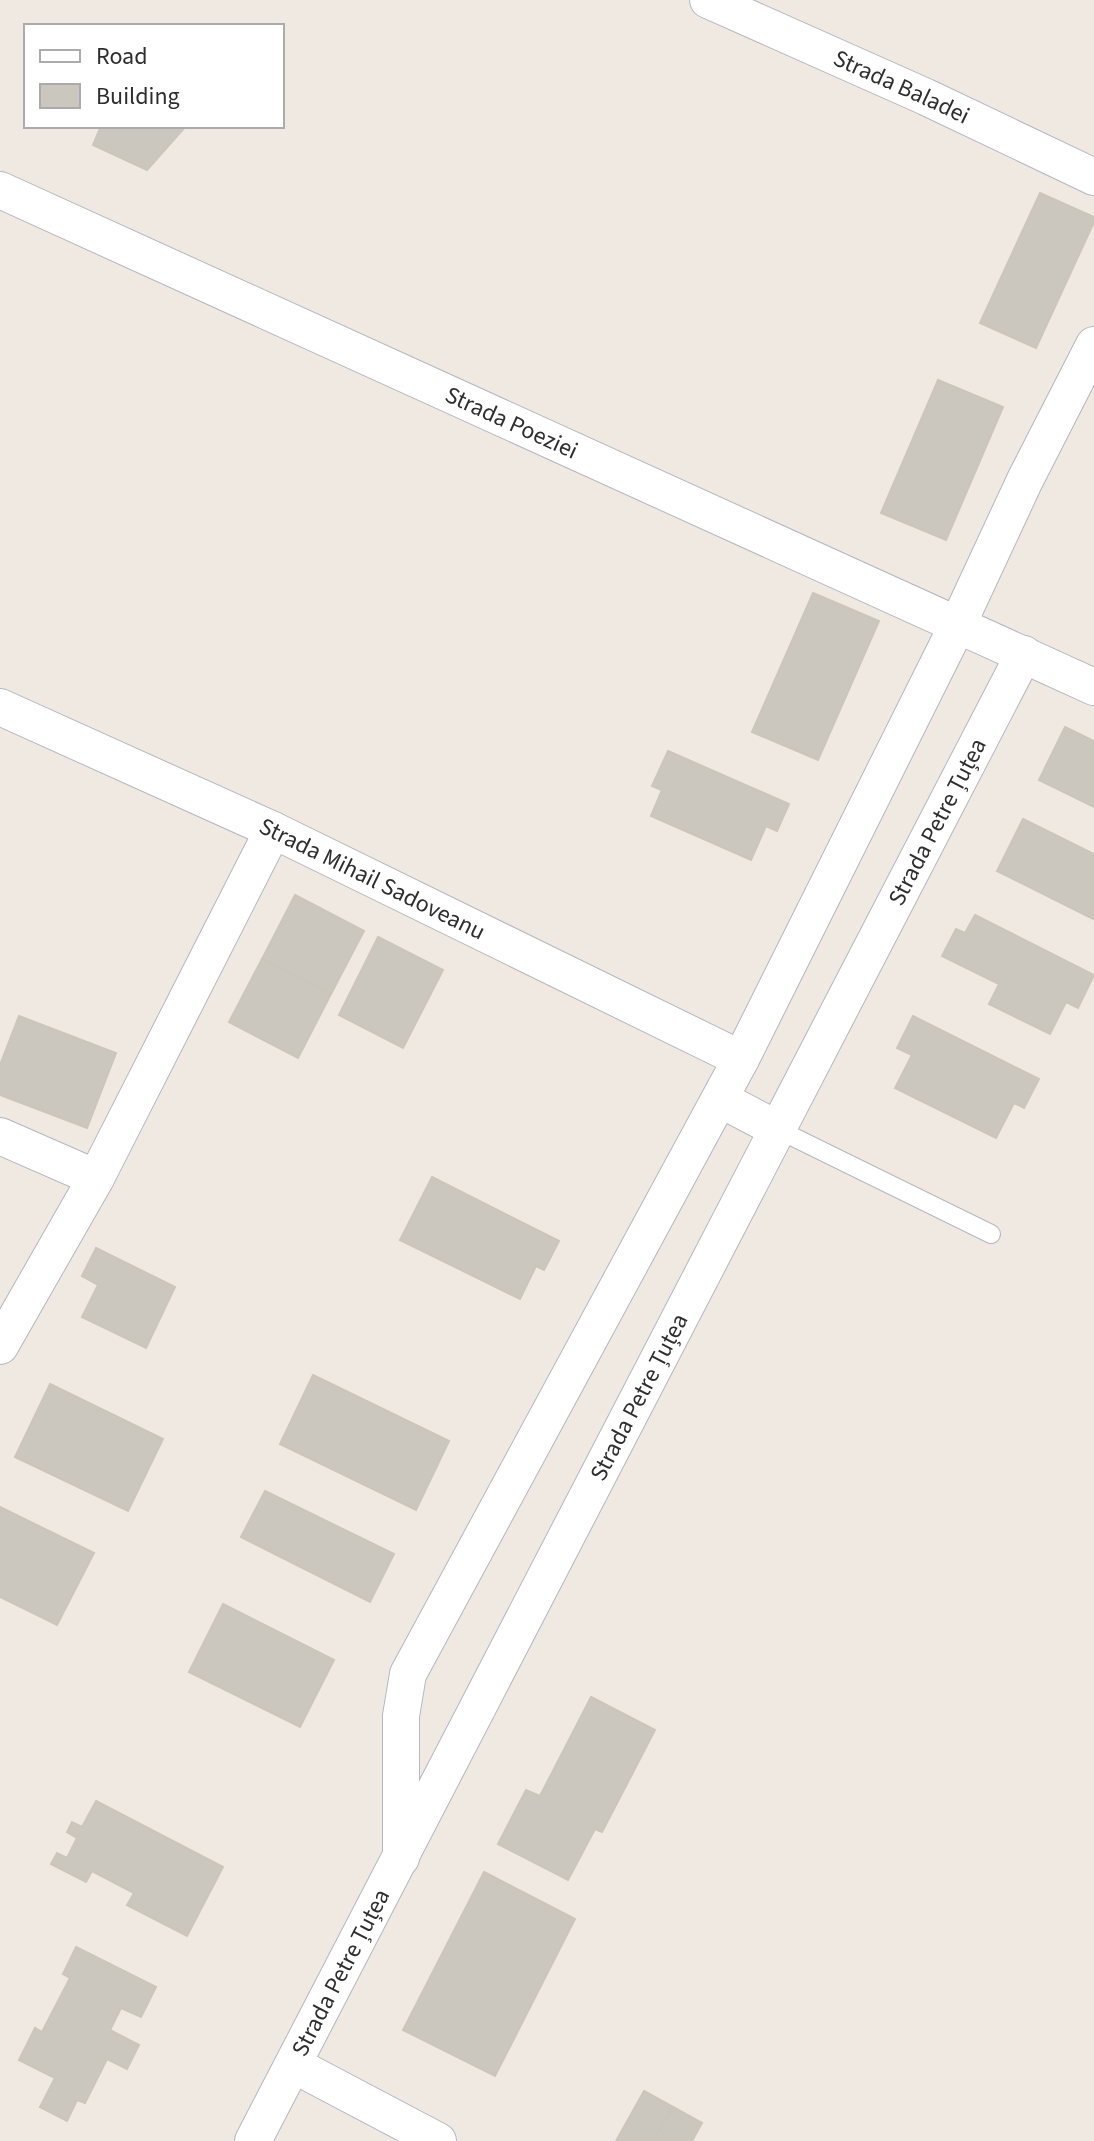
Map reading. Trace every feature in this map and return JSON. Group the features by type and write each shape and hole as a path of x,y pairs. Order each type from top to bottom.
{"street":[{"name":"Strada Baladei","path":"708,0 926,97 1094,177"},
{"name":"Strada Poeziei","path":"0,190 1094,687"},
{"path":"401,1858 401,1716 408,1674 741,1059 1094,345"},
{"name":"Strada Petre Țuțea","path":"253,2141 1024,654"},
{"name":"Strada Mihail Sadoveanu","path":"0,707 273,830 741,1059"},
{"path":"0,1346 96,1178 273,830"},
{"path":"720,1099 777,1129"},
{"path":"0,1136 96,1178"},
{"path":"294,2065 438,2141"}],"lane":[{"path":"777,1129 991,1234"}],"building":[{"path":"100,128 184,128 147,170 93,145"},
{"path":"1040,193 1094,217 1094,222 1036,348 980,323"},
{"path":"938,380 1003,407 946,540 881,513"},
{"path":"813,593 879,621 818,760 752,732"},
{"path":"1065,727 1094,741 1094,807 1039,780"},
{"path":"668,751 789,804 777,831 766,826 751,860 651,816 662,790 652,786"},
{"path":"1023,819 1094,854 1093,919 997,871"},
{"path":"295,895 364,931 331,994 262,959"},
{"path":"975,915 1094,975 1078,1008 1066,1002 1050,1034 989,1004 999,984 942,956 956,929 965,933"},
{"path":"378,937 443,970 403,1048 339,1015"},
{"path":"262,959 331,994 298,1058 229,1022"},
{"path":"19,1016 116,1053 87,1128 0,1095 0,1065"},
{"path":"913,1016 1039,1079 1024,1108 1014,1103 996,1138 895,1088 912,1055 897,1048"},
{"path":"432,1177 559,1241 544,1270 536,1266 520,1299 400,1240"},
{"path":"96,1248 175,1287 146,1348 82,1317 98,1285 82,1276"},
{"path":"313,1375 449,1441 416,1510 280,1444"},
{"path":"50,1384 163,1439 128,1511 15,1457"},
{"path":"265,1491 394,1554 370,1602 241,1537"},
{"path":"0,1507 94,1553 57,1625 0,1597"},
{"path":"223,1604 334,1660 300,1727 189,1672"},
{"path":"591,1697 655,1730 602,1832 595,1829 568,1880 498,1844 526,1790 540,1796"},
{"path":"96,1801 223,1867 187,1936 127,1905 134,1893 92,1871 86,1882 51,1864 57,1853 67,1858 77,1838 67,1832 72,1822 82,1827"},
{"path":"484,1872 575,1919 495,2076 403,2030"},
{"path":"76,1947 156,1987 141,2017 121,2008 110,2030 139,2045 127,2069 107,2059 85,2103 77,2100 67,2121 40,2107 55,2078 19,2060 35,2028 42,2032 70,1978 63,1974"},
{"path":"644,2091 673,2107 654,2141 616,2141"},
{"path":"673,2107 702,2123 692,2141 654,2141"}]}
